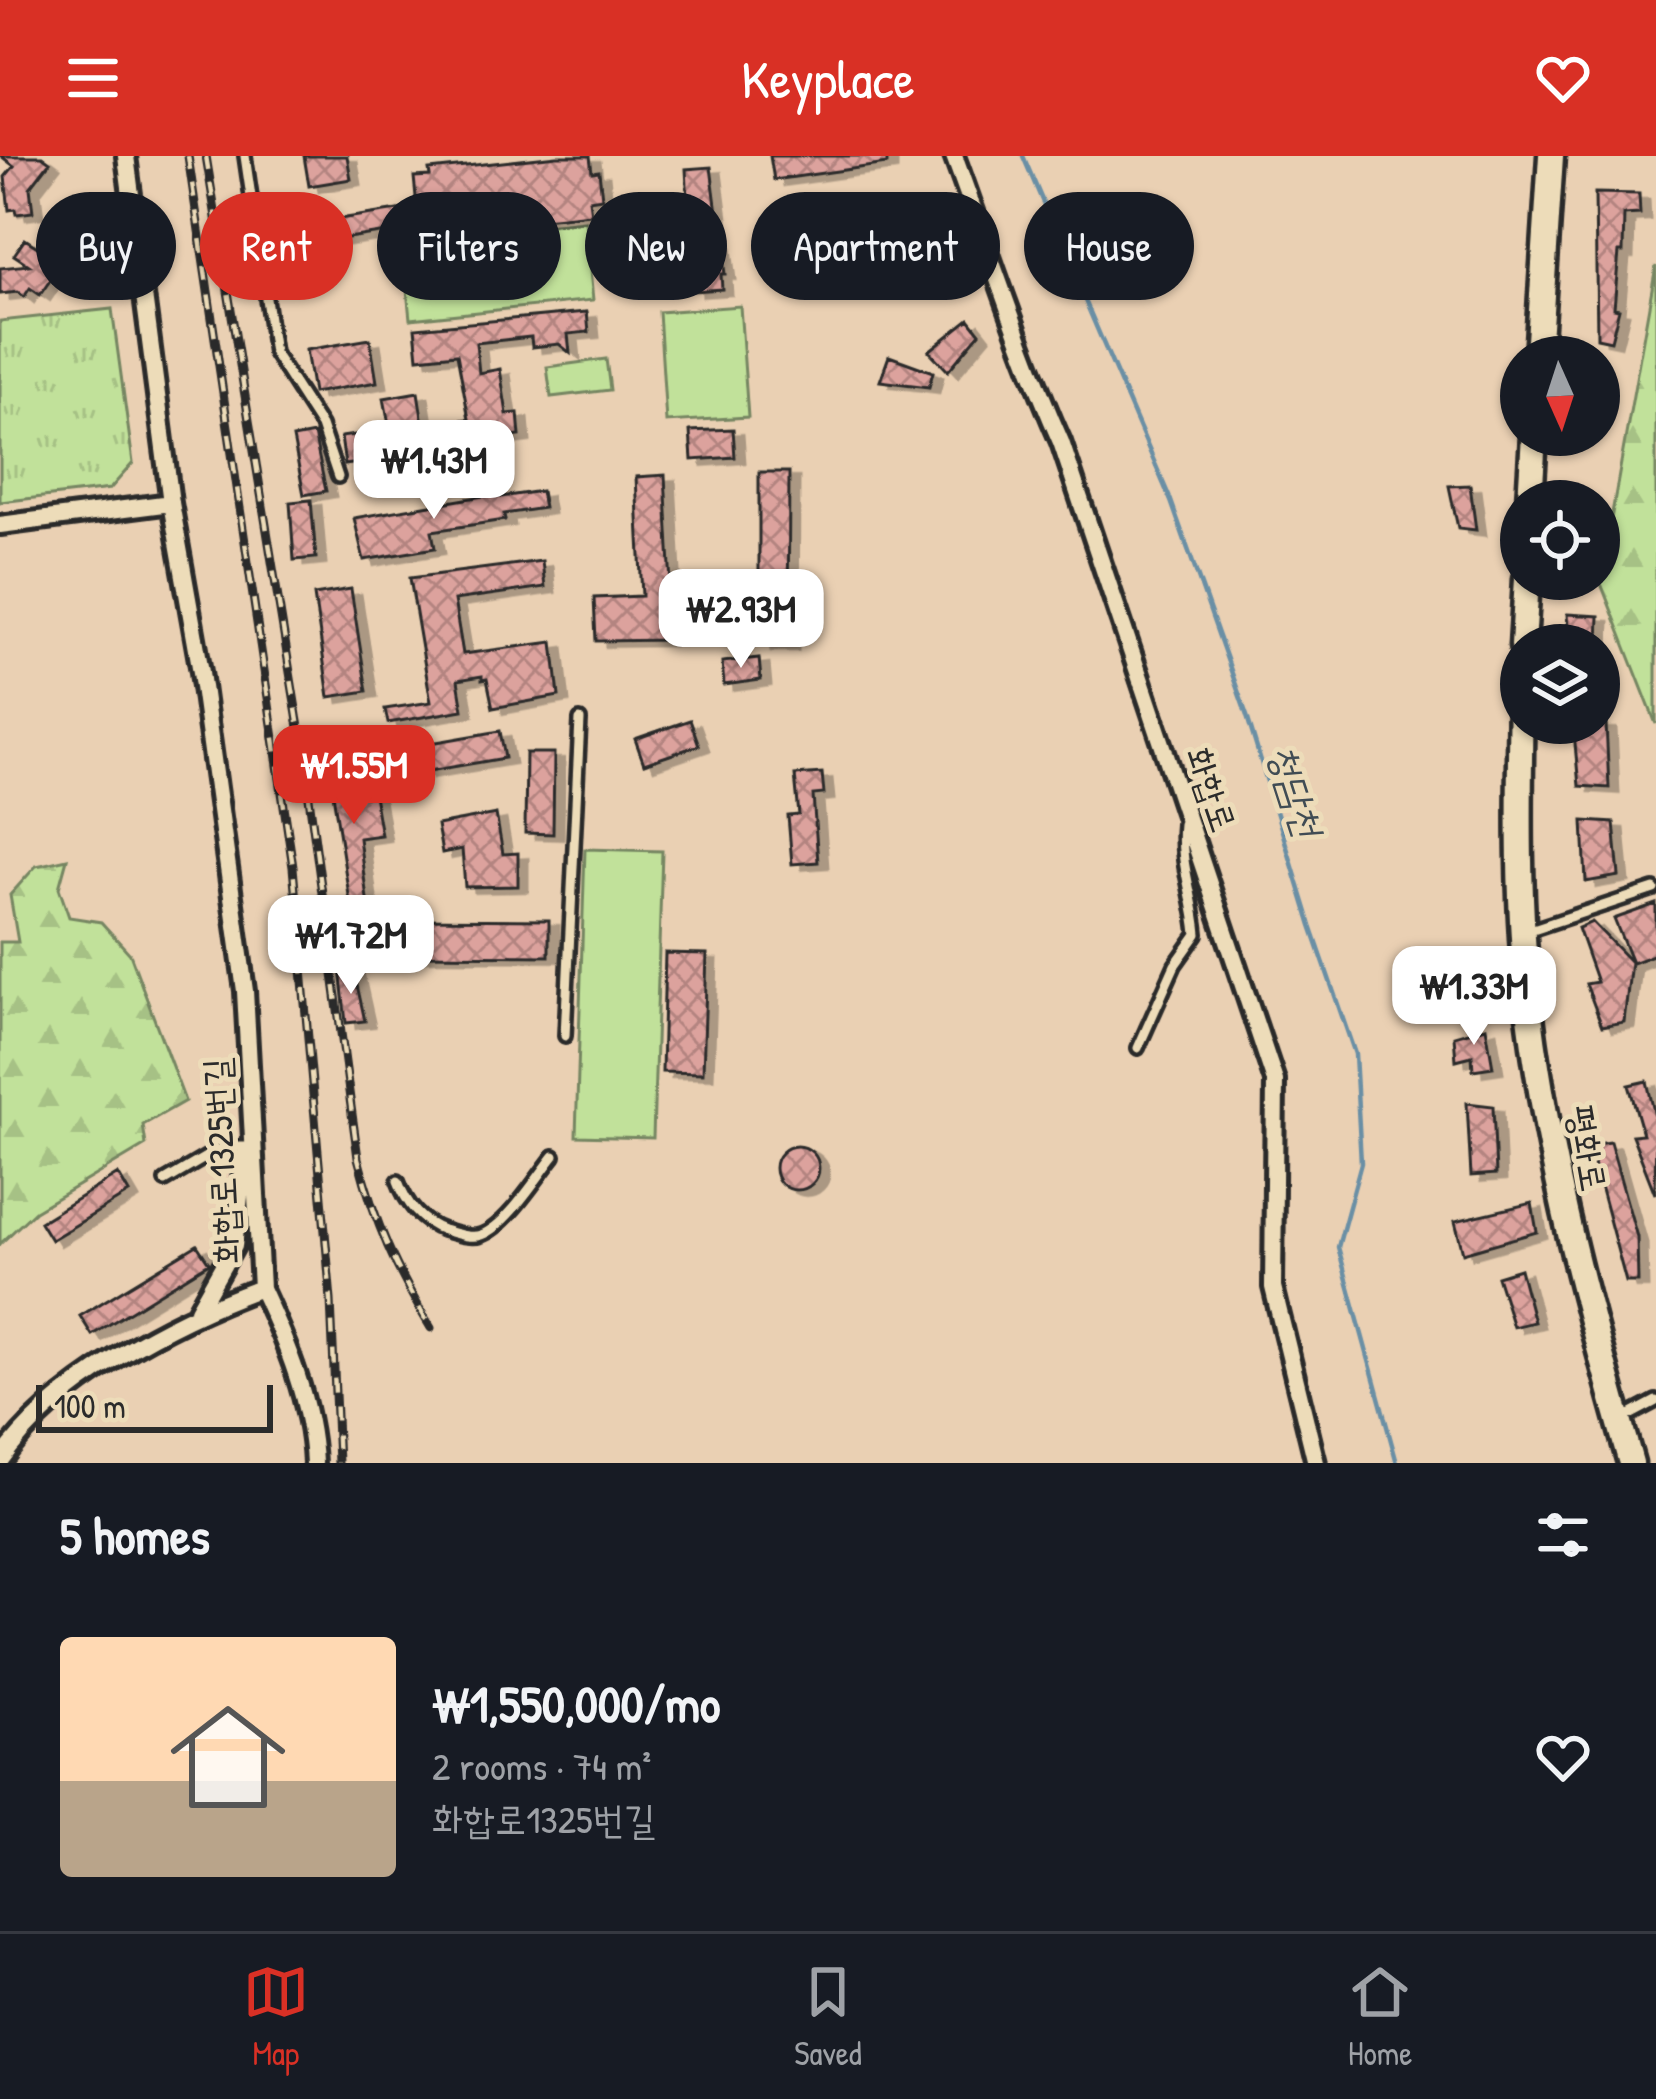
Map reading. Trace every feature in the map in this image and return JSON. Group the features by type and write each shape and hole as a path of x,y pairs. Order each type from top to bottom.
{"main road":[{"path":"1539,336 1551,156"},
{"name":"평화로","path":"1520,744 1518,808 1530,1013 1553,1166 1631,1463"}],"street":[{"name":"화합로1325번길","path":"0,1461 44,1412 90,1378 198,1311 261,1288 245,991 218,785 171,503 126,156"},
{"name":"화합로","path":"953,156 1026,362 1061,442 1275,1081 1274,1287 1316,1463"},
{"path":"0,525 171,503"},
{"path":"198,1311 234,1246 251,1100"},
{"path":"261,1288 298,1379 312,1428 314,1463"}],"lane":[{"path":"245,156 274,353 331,445 338,478"},
{"path":"565,1036 580,719"},
{"path":"1138,1048 1175,965 1197,934 1180,852 1185,812"},
{"path":"1524,932 1654,889"},
{"path":"165,1181 223,1147 246,1148"},
{"path":"398,1181 407,1201 431,1225 465,1236 481,1235 505,1217 554,1156"},
{"path":"1619,1420 1656,1401"}],"green space":[{"path":"585,221 585,300 593,300 410,319 408,300 561,300 561,223"},
{"path":"1656,266 1656,724 1607,600 1620,600 1618,480"},
{"path":"740,306 748,417 666,422 659,312"},
{"path":"112,309 133,463 110,489 0,502 0,321"},
{"path":"606,359 610,390 551,397 547,367"},
{"path":"585,849 662,851 653,1138 576,1136"},
{"path":"67,859 59,888 69,917 101,922 130,954 185,1101 143,1125 146,1145 35,1211 0,1244 0,942 18,942 10,895 36,866"}],"building":[{"path":"1,156 42,156 50,162 30,188 33,212 9,210 5,177 14,166"},
{"path":"304,156 347,156 351,179 309,186"},
{"path":"590,156 592,172 599,171 601,192 585,192 585,215 561,217 561,192 416,192 414,177 430,176 429,170"},
{"path":"770,156 887,156 887,164 774,180"},
{"path":"711,167 714,192 687,192 686,169"},
{"path":"1595,193 1639,194 1640,214 1624,215 1614,308 1619,309 1612,336 1597,336"},
{"path":"377,213 377,233 353,237 353,217"},
{"path":"25,239 36,246 36,292 30,288 24,297 18,292 0,294 0,268 29,265 14,255"},
{"path":"587,312 589,332 568,334 570,353 559,344 532,347 531,337 476,343 479,373 500,369 507,414 518,413 520,436 424,448 425,453 345,465 341,437 390,430 384,398 418,392 423,424 469,419 457,354 418,358 415,328"},
{"path":"969,319 980,333 948,371 929,351"},
{"path":"370,339 377,382 313,393 306,350"},
{"path":"889,356 933,372 929,387 880,381"},
{"path":"733,429 735,457 692,460 690,431"},
{"path":"314,434 326,491 304,495 293,438"},
{"path":"759,472 789,472 788,645 761,645"},
{"path":"665,475 674,640 596,641 594,598 642,596 636,477"},
{"path":"1470,485 1476,530 1458,528 1449,486"},
{"path":"541,491 544,508 504,514 505,520 432,531 435,548 364,560 354,518 501,493 501,497"},
{"path":"311,500 316,558 294,560 290,502"},
{"path":"542,561 545,587 454,600 463,654 553,642 559,696 493,708 487,679 482,676 458,680 463,710 388,723 385,709 431,702 410,578"},
{"path":"351,589 367,691 329,697 314,595"},
{"path":"1567,614 1599,616 1599,624 1568,624"},
{"path":"759,658 761,680 724,685 722,662"},
{"path":"690,720 699,745 644,764 635,739"},
{"path":"500,731 505,758 423,772 419,745"},
{"path":"1575,744 1607,744 1609,788 1579,786"},
{"path":"526,753 554,753 553,834 525,833"},
{"path":"367,755 381,835 359,838 370,922 345,925 344,908 351,908 328,762"},
{"path":"822,773 824,794 813,795 818,862 792,864 788,816 799,815 795,775"},
{"path":"496,814 503,854 518,853 518,886 465,887 462,849 442,853 437,825"},
{"path":"1583,821 1614,823 1619,876 1586,882"},
{"path":"1656,904 1656,954 1632,963 1614,919"},
{"path":"405,919 549,920 549,956 405,955"},
{"path":"1592,922 1631,962 1624,1022 1602,1026 1586,984 1597,982 1578,928"},
{"path":"665,953 707,954 703,1073 662,1072"},
{"path":"353,967 365,1021 346,1023 340,969"},
{"path":"1486,1027 1493,1067 1473,1070 1472,1056 1456,1060 1454,1036"},
{"path":"1647,1081 1656,1121 1655,1194 1632,1135 1643,1134 1629,1085"},
{"path":"1467,1103 1493,1106 1496,1174 1471,1176"},
{"path":"1610,1142 1637,1237 1638,1282 1626,1282 1589,1145"},
{"path":"797,1146 812,1153 819,1168 812,1183 797,1190 782,1183 775,1168 782,1153"},
{"path":"118,1174 129,1193 51,1240 40,1222"},
{"path":"1532,1203 1537,1232 1463,1253 1455,1221"},
{"path":"197,1245 209,1263 92,1335 80,1316"},
{"path":"1520,1269 1534,1322 1513,1327 1497,1276"}],"waterway":[{"name":"청담천","path":"1023,156 1171,501 1247,716 1355,1054 1361,1163 1338,1247 1397,1463"}],"railway":[{"path":"188,156 293,867 331,1300 338,1463"},
{"path":"206,156 302,746 358,1158 388,1246 431,1328"}]}
